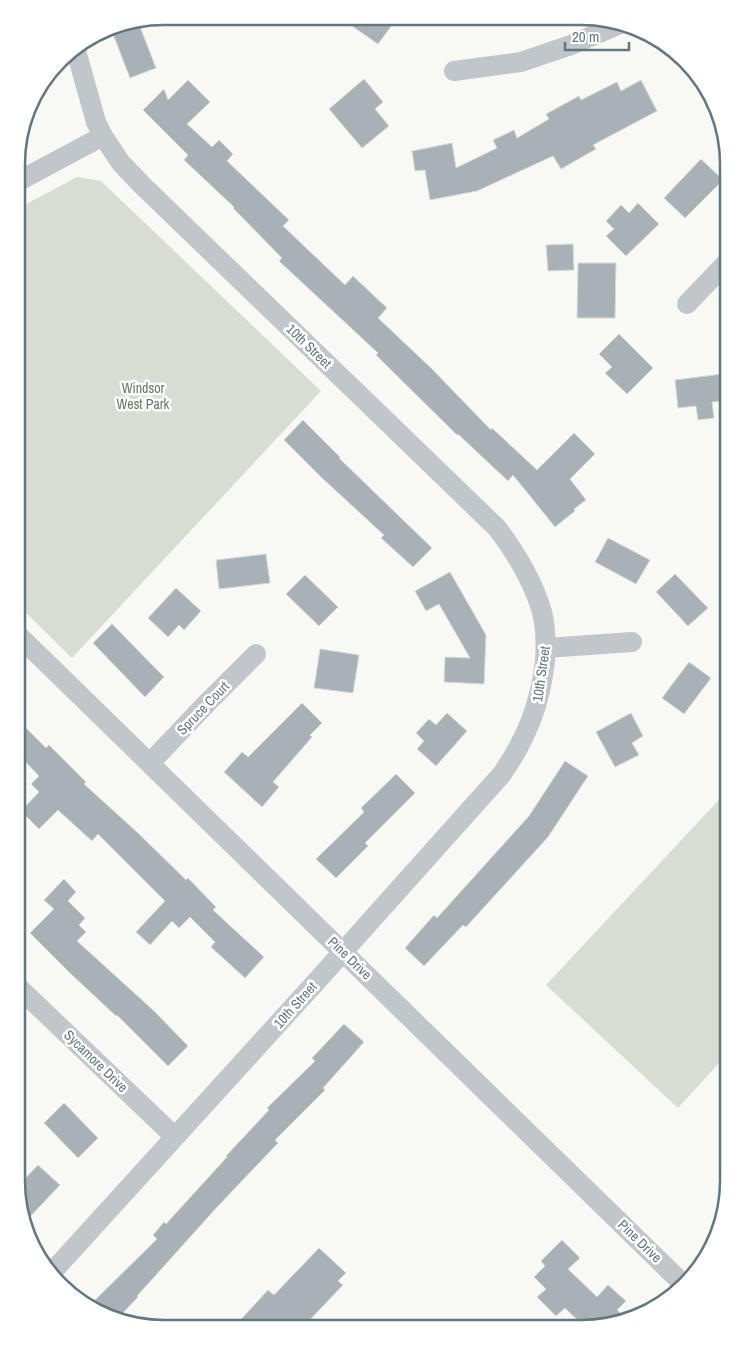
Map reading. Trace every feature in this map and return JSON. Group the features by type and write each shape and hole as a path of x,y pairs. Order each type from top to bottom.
{"street":[{"path":"454,71 521,62 609,28"},
{"name":"10th Street","path":"56,1268 502,774 516,753 537,706 543,683 546,648 542,612 532,587 514,550 497,528 121,163 96,122 77,55"},
{"path":"25,178 103,136"},
{"path":"687,304 720,269"},
{"name":"Pine Drive","path":"25,642 679,1279"},
{"path":"546,648 632,642"},
{"name":"Spruce Court","path":"150,763 256,654"},
{"name":"Sycamore Drive","path":"25,994 175,1137"}],"green space":[{"name":"Windsor West Park","path":"77,177 101,181 321,391 72,658 25,612 25,205"},
{"path":"720,799 720,1062 678,1108 546,985"}],"building":[{"path":"351,25 392,25 378,44"},
{"path":"140,27 156,68 130,78 113,35"},
{"path":"364,79 383,102 375,109 389,126 362,148 329,109"},
{"path":"188,80 210,102 187,124 212,147 219,140 233,154 227,161 289,220 283,226 345,285 353,276 387,308 378,318 431,368 491,430 492,428 537,470 574,433 595,454 570,479 586,500 574,509 575,511 555,527 513,475 508,481 457,435 376,355 378,353 279,261 282,258 234,207 184,160 188,155 143,110 164,89 168,100"},
{"path":"641,80 657,111 593,145 596,149 561,169 553,156 477,191 430,200 425,170 415,171 412,151 452,143 456,168 497,148 493,140 514,130 517,138 549,119 546,114 579,96 581,100 617,82 621,91"},
{"path":"701,159 720,177 720,183 685,218 664,198"},
{"path":"638,203 659,224 626,256 606,236 614,229 606,221 621,205 629,213"},
{"path":"573,244 574,270 548,271 546,245"},
{"path":"578,263 616,263 615,318 577,318"},
{"path":"619,334 653,368 627,394 605,373 612,367 599,354"},
{"path":"720,374 720,401 712,402 714,418 698,420 696,406 678,408 675,380"},
{"path":"303,420 339,458 432,548 413,567 381,538 384,535 284,440"},
{"path":"608,538 650,560 636,584 595,562"},
{"path":"266,554 270,583 219,589 216,560"},
{"path":"450,572 486,635 484,684 444,682 445,657 470,658 439,604 426,611 415,591"},
{"path":"675,574 708,608 688,626 656,592"},
{"path":"305,575 338,607 319,626 286,594"},
{"path":"176,588 201,611 184,630 179,625 168,637 148,618"},
{"path":"112,624 164,677 145,697 93,643"},
{"path":"320,649 359,655 353,693 314,688"},
{"path":"689,662 711,678 684,714 662,698"},
{"path":"302,703 322,723 310,735 312,737 273,782 279,787 262,807 224,772 242,752 248,757"},
{"path":"447,713 467,731 436,766 417,749 424,741 416,733 429,719 436,725"},
{"path":"631,713 643,736 632,743 639,755 615,767 596,732"},
{"path":"25,727 46,748 49,745 86,782 84,784 186,880 188,878 216,907 213,910 264,957 245,978 211,947 215,942 190,917 179,928 172,921 150,945 136,932 165,901 98,834 92,841 58,810 39,829 25,815 25,807 39,792 31,784 39,776 25,761"},
{"path":"565,761 588,776 548,837 466,927 463,925 424,966 405,948 434,915 437,918 529,816"},
{"path":"396,774 415,793 365,843 368,846 336,878 316,859 364,812 361,808"},
{"path":"64,879 76,892 68,901 85,918 79,925 86,932 77,941 154,1011 188,1046 168,1066 30,933 54,909 44,900"},
{"path":"344,1024 364,1042 323,1088 325,1090 275,1140 278,1143 218,1206 123,1313 94,1301 157,1239 153,1235 164,1222 166,1224 227,1157 269,1110 267,1108 315,1061 312,1058"},
{"path":"64,1103 98,1138 78,1158 44,1123"},
{"path":"38,1165 60,1185 30,1217 26,1199 25,1179"},
{"path":"562,1240 580,1258 568,1269 597,1297 608,1285 626,1301 617,1310 621,1314 599,1319 578,1320 565,1308 556,1316 537,1297 546,1289 534,1277 545,1266 541,1261"},
{"path":"319,1248 346,1273 338,1281 343,1285 310,1320 240,1320 268,1290 274,1295"}]}
